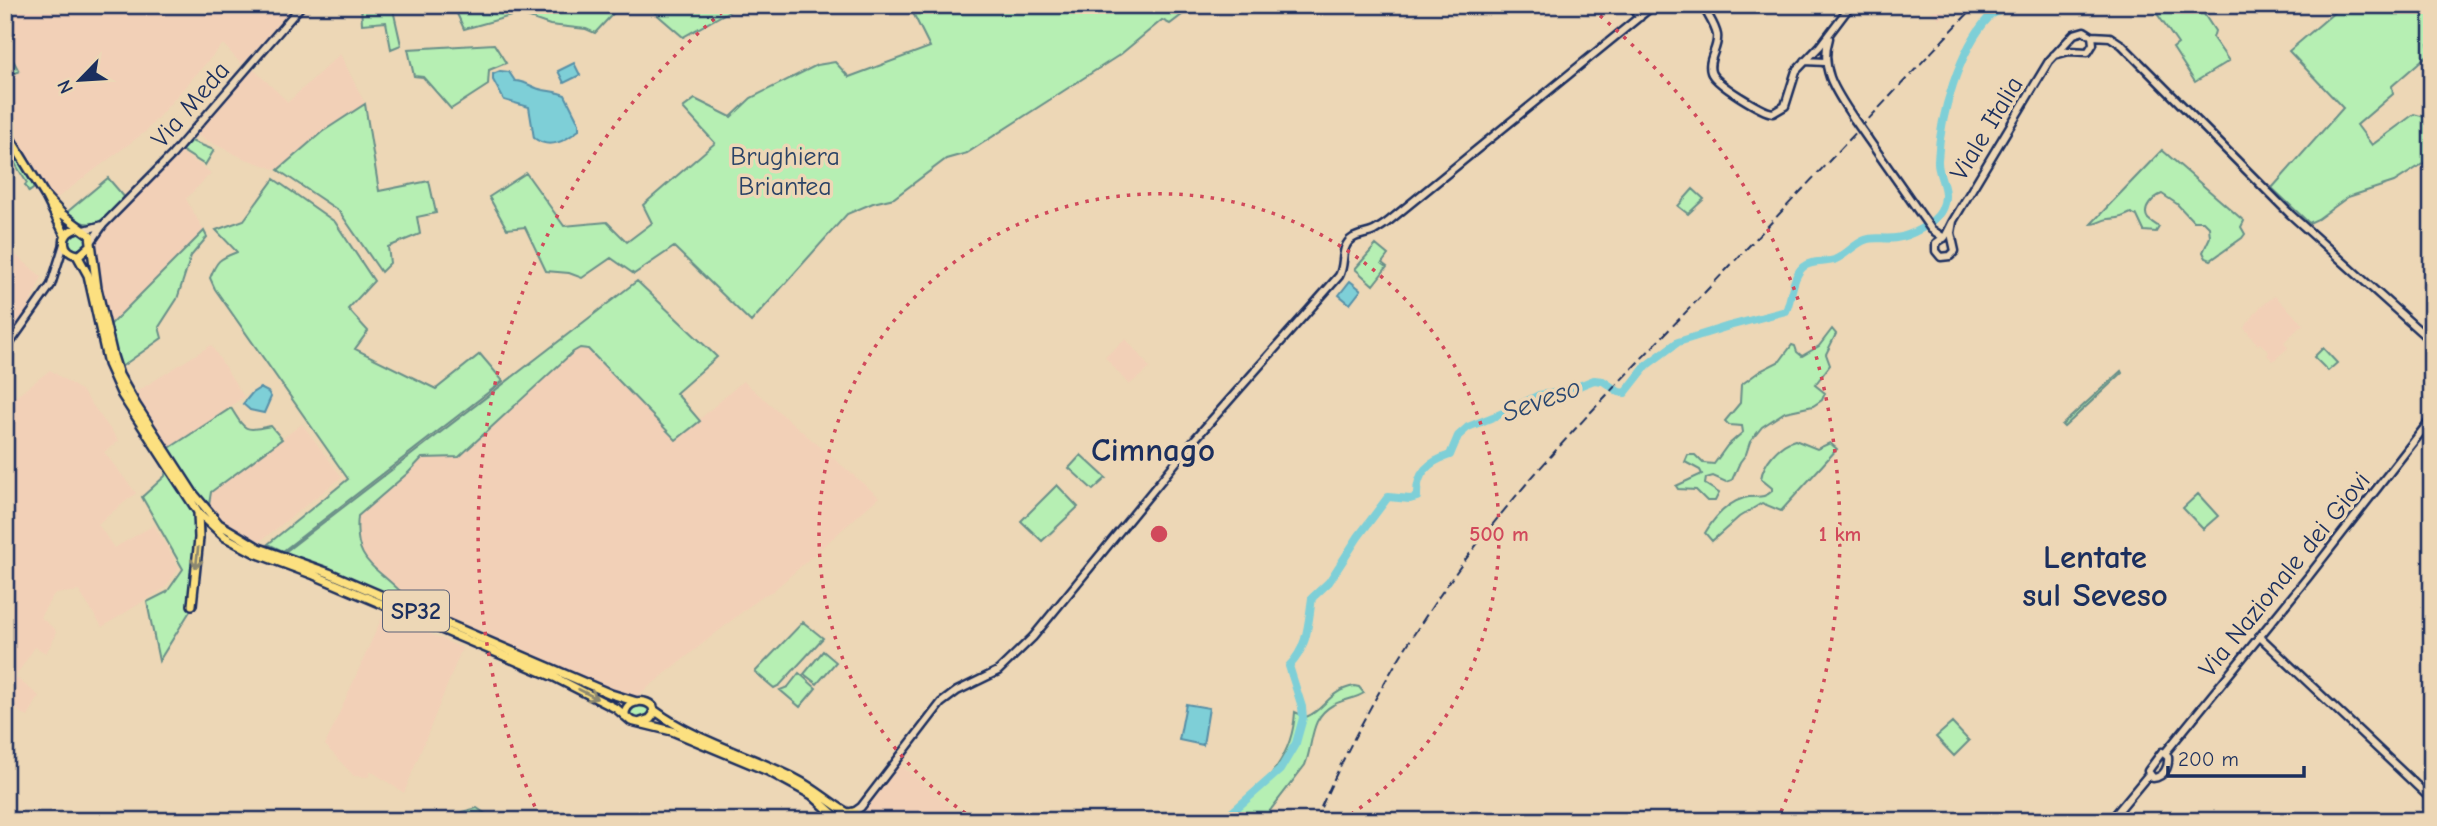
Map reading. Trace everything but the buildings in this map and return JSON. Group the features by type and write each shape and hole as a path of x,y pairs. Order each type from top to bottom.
{"main road":[{"path":"5,131 46,197 65,235"},
{"path":"46,197 82,229 91,244 85,253 75,255 67,250 64,244 65,235 69,230 82,229"},
{"name":"SP32","path":"91,244 104,322 120,375 130,397 203,507 219,524 259,548 329,573 611,694 637,702"},
{"name":"SP32","path":"75,255 89,275 112,374 132,412 198,512 215,530 240,546 554,677 613,707 632,722 672,731 790,782 812,795 838,821"},
{"path":"192,605 199,538 198,512"},
{"path":"625,716 626,707 637,702 649,703 654,710 696,736 799,780 856,814"},
{"path":"640,722 651,718 654,710"},
{"path":"838,821 856,814"}],"street":[{"name":"Via Meda","path":"91,244 103,225 172,155 302,5"},
{"path":"1631,5 1640,17"},
{"path":"856,814 941,702 998,671 1041,628 1195,439 1339,276 1345,248 1350,240 1372,232 1389,221 1654,5"},
{"path":"1703,5 1717,35 1710,63 1712,75 1766,112 1776,113 1783,108 1794,75 1831,33 1851,5"},
{"path":"2076,52 2072,47 2071,37 2076,32 2082,30 2093,40"},
{"path":"1831,33 1825,59 1834,88 1931,229 1953,241 1955,251 1948,257 1938,255 1931,229"},
{"name":"Viale Italia","path":"1935,246 1938,240 1945,237 2054,55 2071,37"},
{"path":"2093,40 2110,37 2129,51 2297,220 2432,342"},
{"path":"2054,55 2086,53 2093,40"},
{"path":"1813,54 1825,59"},
{"path":"1805,61 1825,59"},
{"name":"Viale Italia","path":"1953,221 1953,241"},
{"name":"Via Meda","path":"82,229 103,225"},
{"path":"5,350 51,285 64,244"},
{"path":"57,270 64,261 75,255"},
{"name":"Via Nazionale dei Giovi","path":"2110,821 2149,775 2148,771 2154,760 2165,753 2432,418"},
{"path":"2259,636 2432,800"},
{"name":"Via Nazionale dei Giovi","path":"2149,775 2155,779 2165,771 2168,760 2165,753"}],"shaded area":[{"path":"5,5 295,5 242,65 223,44 145,132 53,201 5,123"},
{"path":"1925,5 1953,5 1940,19"},
{"path":"340,54 365,104 322,132 278,170 243,158 196,135 253,69 288,102"},
{"path":"180,151 211,173 186,199 204,231 108,327 99,295 93,245 102,231"},
{"path":"5,246 42,277 5,359"},
{"path":"2275,296 2303,324 2284,342 2288,348 2273,361 2267,355 2269,352 2260,343 2258,345 2244,328 2261,306"},
{"path":"1126,339 1150,368 1129,385 1105,357"},
{"path":"211,345 244,397 168,449 133,394"},
{"path":"580,348 587,349 676,440 743,381 879,497 773,591 762,596 635,698 404,603 405,595 361,555 356,535 358,516 409,472 422,457 459,457"},
{"path":"50,370 82,391 119,441 104,452 136,493 98,524 114,548 154,525 179,568 165,588 102,627 79,591 54,594 40,617 55,629 56,635 46,653 35,647 15,677 39,696 28,717 5,704 5,685 11,677 5,673 5,405"},
{"path":"302,424 342,477 258,543 219,522 208,510 211,492"},
{"path":"384,613 462,648 404,793 371,771 368,777 354,776 325,745"},
{"path":"897,762 951,807 940,821 864,821 861,810"}],"green space":[{"path":"361,5 392,5 401,45 391,49 386,22 362,24"},
{"path":"453,5 621,5 595,33 586,29 550,25 518,14 464,29"},
{"path":"646,5 740,5 683,37"},
{"name":"Brughiera Briantea","path":"909,5 1195,5 1170,24 1162,20 1121,54 967,153 946,159 894,198 847,214 751,322 674,247 634,274 611,258 582,278 569,273 546,271 525,227 507,229 489,197 526,173 564,226 607,222 627,242 652,223 643,205 715,143 683,108 695,99 731,117 751,98 817,65 835,62 849,77 930,47"},
{"path":"2151,5 2198,5 2215,31 2213,38 2229,61 2195,82 2173,48 2178,44"},
{"path":"2343,5 2432,5 2432,40 2428,44 2431,52 2392,86 2393,94 2357,125 2372,145 2414,114 2428,118 2432,115 2432,158 2394,182 2348,197 2309,223 2272,188 2343,108 2289,51"},
{"path":"494,44 506,63 489,70 488,85 451,109 423,77 414,76 408,49"},
{"path":"6,58 13,60 19,71 5,79"},
{"path":"365,104 379,191 429,181 436,213 417,217 420,234 388,247 390,263 381,272 339,211 278,170 322,132"},
{"path":"191,141 214,150 205,165 181,150"},
{"path":"5,143 10,145 33,183 33,189 29,192 25,185 27,183"},
{"path":"2162,150 2244,221 2241,227 2245,234 2242,238 2211,260 2206,258 2203,252 2210,237 2209,227 2203,221 2193,221 2177,204 2162,194 2152,201 2146,211 2148,219 2159,227 2156,232 2144,231 2137,216 2131,213 2091,224"},
{"path":"108,178 126,199 112,213 91,224 75,220 66,213"},
{"path":"274,179 335,222 374,281 348,309 368,331 355,349 436,389 480,354 503,381 283,551 268,544 348,479 215,289 210,278 219,261 237,252 216,230 244,220"},
{"path":"1693,189 1704,199 1688,214 1678,206"},
{"path":"204,231 207,237 191,256 177,299 159,327 162,338 121,367 108,327"},
{"path":"78,233 84,236 87,242 84,248 78,251 72,248 69,242 72,236"},
{"path":"1376,245 1388,255 1382,263 1387,267 1373,285 1355,269"},
{"path":"637,281 717,357 676,393 700,421 676,440 588,349 580,348 459,457 422,458 358,516 357,532 363,554 376,570 405,596 404,603 285,552"},
{"path":"1832,329 1836,334 1826,354 1830,365 1815,385 1825,393 1822,400 1813,406 1785,412 1762,427 1750,442 1732,480 1726,482 1713,476 1706,478 1705,484 1719,493 1715,501 1707,501 1696,490 1678,489 1676,486 1702,474 1700,470 1685,462 1688,455 1695,455 1703,463 1714,464 1727,446 1743,432 1742,426 1729,425 1725,421 1740,403 1741,385 1780,361 1792,345 1802,356 1819,346"},
{"path":"2323,348 2337,363 2328,371 2314,357"},
{"path":"2121,371 2122,373 2064,427 2062,425"},
{"path":"231,408 246,428 271,426 282,439 211,492 192,608 159,661 147,602 167,592 183,569 142,497 165,476 168,449"},
{"path":"1795,440 1817,449 1830,443 1837,449 1781,511 1762,503 1739,517 1712,541 1705,533 1727,507 1738,500 1762,496 1772,491 1761,479 1762,473 1778,450"},
{"path":"1081,455 1106,478 1093,490 1069,468"},
{"path":"1057,485 1078,507 1042,541 1021,521"},
{"path":"2198,494 2218,516 2203,529 2183,508"},
{"path":"803,622 823,638 780,685 774,688 755,672"},
{"path":"823,651 836,662 817,684 804,674"},
{"path":"799,673 816,688 800,707 780,690 788,687"},
{"path":"1354,686 1364,693 1325,710 1313,732 1305,765 1262,821 1223,821 1261,786 1280,761 1293,731 1295,712 1306,717 1338,692"},
{"path":"635,706 648,707 650,712 642,718 635,718 630,713"},
{"path":"1952,723 1969,741 1954,756 1936,737"},
{"path":"477,808 493,819 447,821 462,812"}],"water":[{"path":"574,63 580,75 564,83 558,71"},
{"path":"500,71 509,72 515,81 565,95 579,123 579,130 563,141 552,144 534,138 529,107 504,100 493,80 493,74"},
{"path":"1350,281 1361,290 1350,304 1339,295"},
{"path":"260,388 271,397 264,413 250,410 243,404"},
{"path":"1186,704 1209,708 1203,745 1179,740"}],"waterway":[{"name":"Seveso","path":"1222,821 1280,770 1296,743 1303,718 1289,666 1304,643 1312,598 1329,582 1388,497 1417,497 1421,475 1435,461 1450,455 1458,436 1468,427 1539,395 1564,392 1594,380 1603,381 1625,393 1647,365 1678,342 1786,311 1799,271 1806,265 1834,260 1869,239 1908,235 1933,220 1944,204 1945,190 1938,160 1947,104 1960,64 1990,16 2019,5"}],"railway":[{"path":"1315,821 1350,746 1391,672 1412,637 1485,534 1593,410 1976,5"}],"district":[{"name":"Cimnago","path":"1153,449"},
{"name":"Lentate sul Seveso","path":"2095,575"}]}
